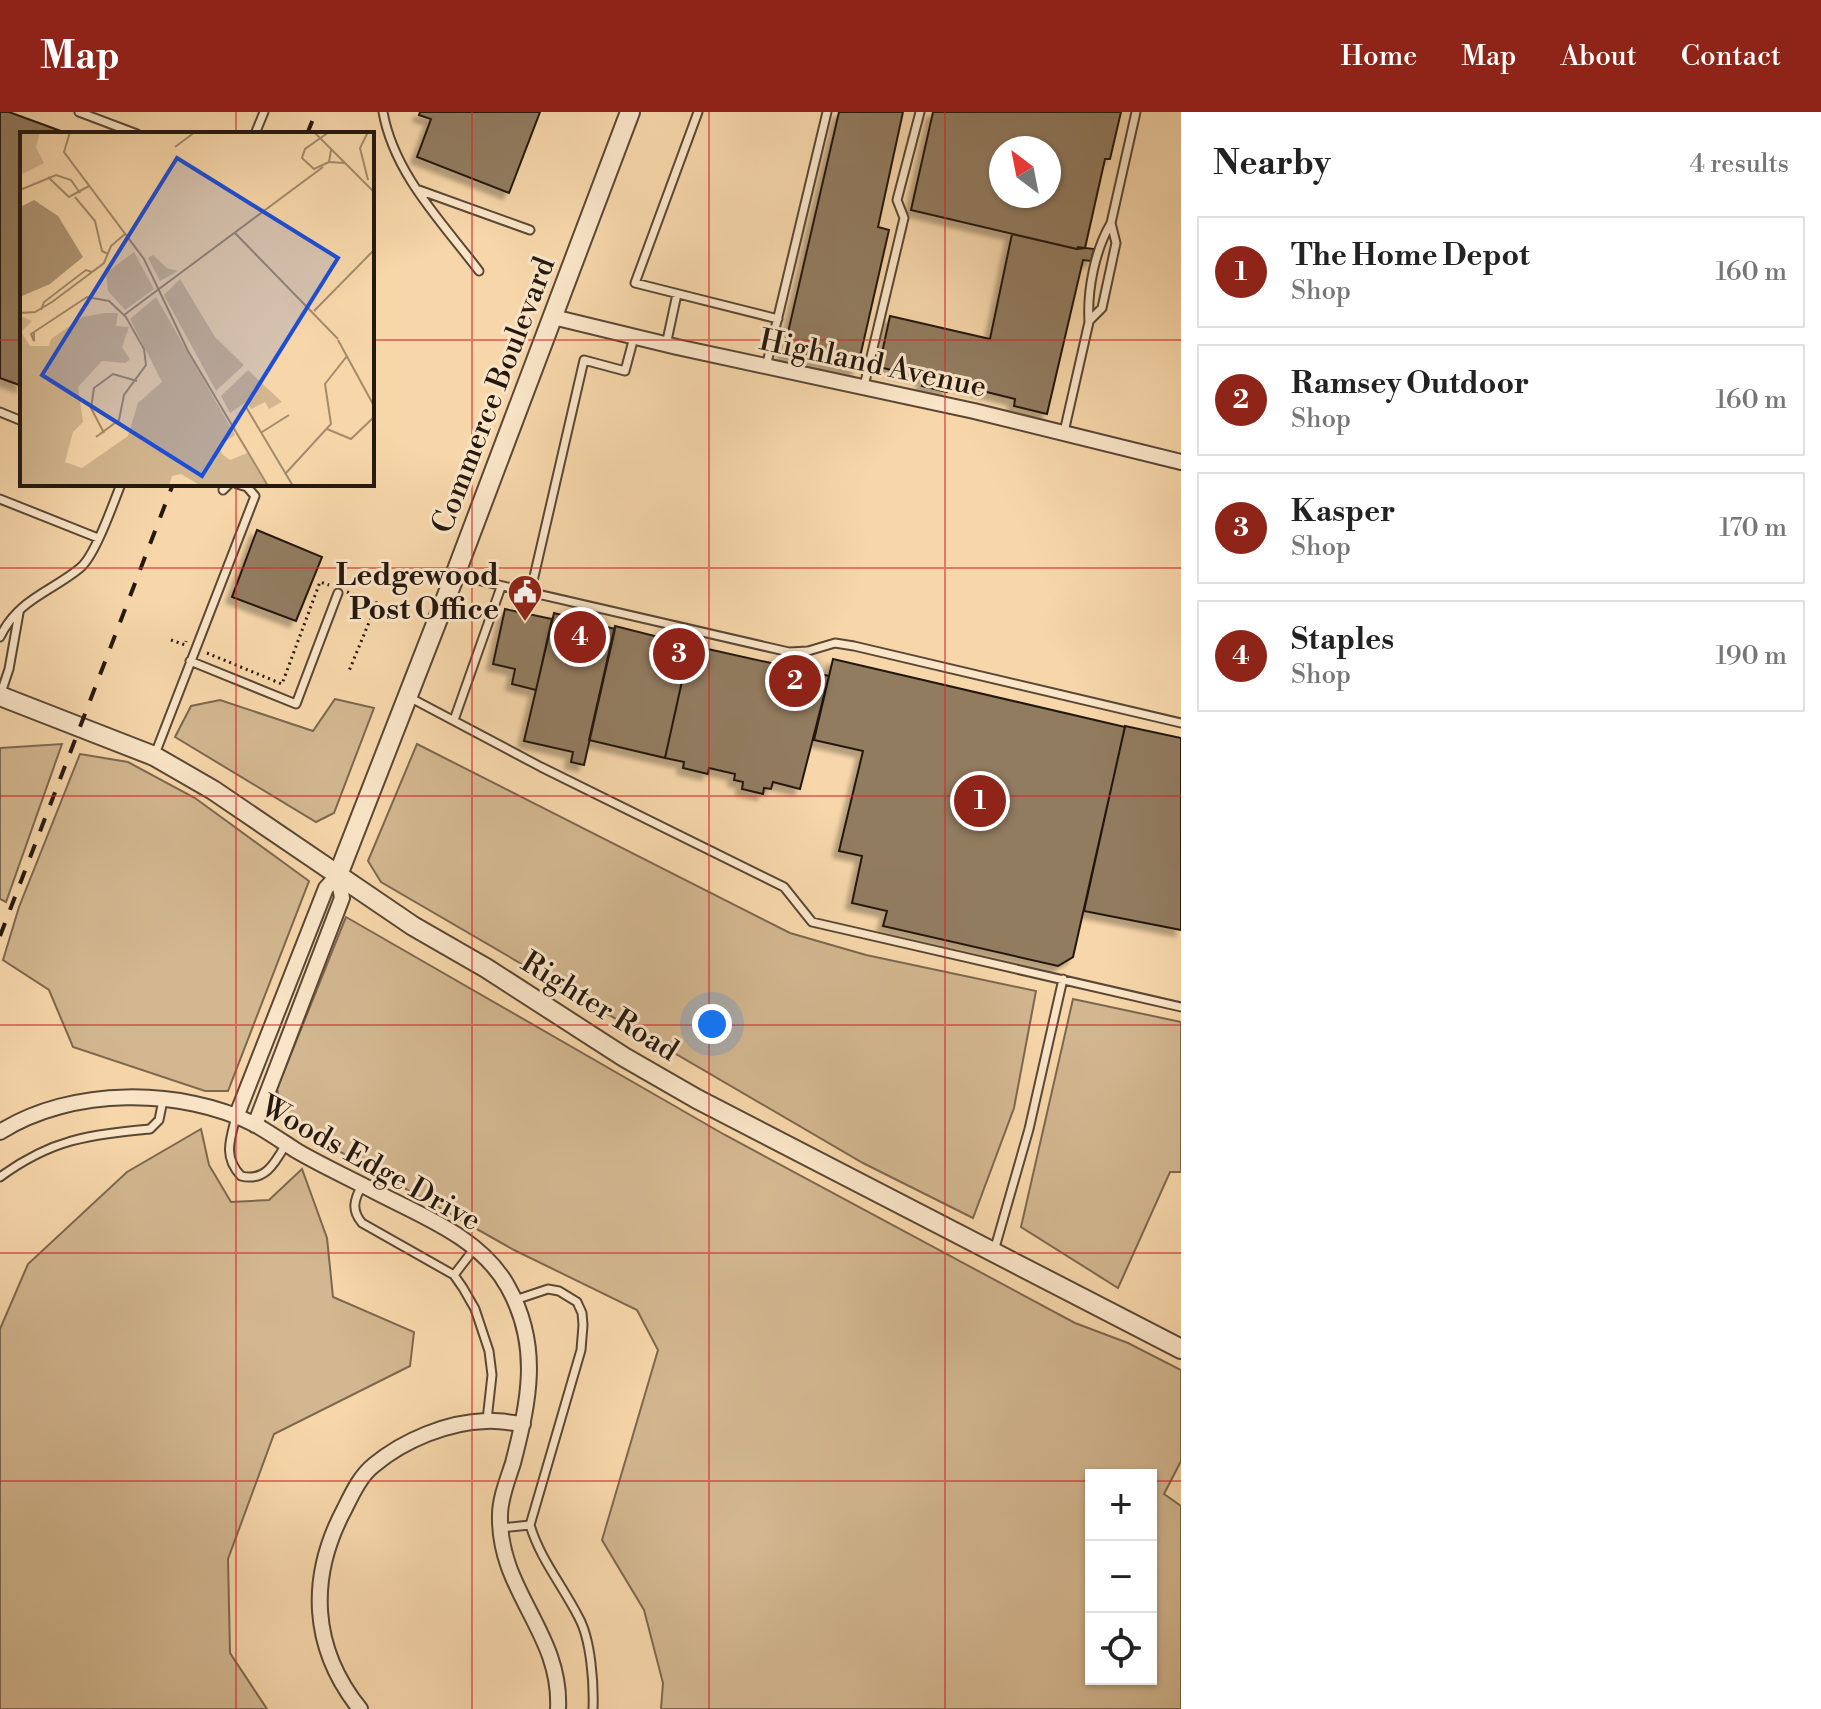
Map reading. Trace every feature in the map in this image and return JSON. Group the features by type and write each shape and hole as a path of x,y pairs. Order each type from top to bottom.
{"street":[{"name":"Commerce Boulevard","path":"236,1117 326,888 338,875 630,112"},
{"name":"Highland Avenue","path":"553,317 666,345 864,386 1181,462"},
{"name":"Righter Road","path":"0,696 154,756 213,790 413,926 486,968 624,1057 697,1099 1181,1349"},
{"name":"Commerce Boulevard","path":"255,1125 342,898 338,875"},
{"name":"Woods Edge Drive","path":"0,1132 25,1119 66,1105 112,1098 163,1100 217,1110 255,1125 453,1232 474,1249 506,1283 515,1300 527,1340 530,1374 528,1401 500,1513 501,1528 508,1570 545,1638 555,1668 561,1709"},
{"path":"360,1709 330,1659 322,1635 319,1608 321,1581 335,1527 357,1485 372,1466 415,1439 453,1426 487,1420 523,1424"}],"lane":[{"path":"79,112 132,132"},
{"path":"256,132 264,112"},
{"path":"383,112 386,132 397,158 479,271"},
{"path":"698,112 635,283 778,319"},
{"path":"766,367 827,112"},
{"path":"864,386 904,218 897,200 920,112"},
{"path":"1064,433 1089,322 1088,305 1102,238 1111,223 1136,112"},
{"path":"417,189 530,230"},
{"path":"1089,322 1102,308 1114,256 1116,243 1111,223"},
{"path":"666,345 677,294"},
{"path":"530,594 584,360 625,371 634,337"},
{"path":"0,412 20,420"},
{"path":"0,637 5,626 38,594 80,568 89,557 120,486"},
{"path":"154,756 255,496 244,486"},
{"path":"0,499 98,538"},
{"path":"455,575 789,652 808,651 835,643 854,646 1181,723"},
{"path":"454,720 501,587"},
{"path":"190,661 296,704 338,593"},
{"path":"0,696 9,669 19,613"},
{"path":"407,696 541,767 784,887 812,922 1181,1007"},
{"path":"993,1253 1029,1129 1063,979"},
{"path":"0,1177 23,1161 62,1142 94,1134 150,1129 159,1120 163,1100"},
{"path":"236,1117 229,1159 241,1176 250,1178 262,1175 274,1166 286,1144"},
{"path":"362,1185 354,1208 362,1223 454,1275 475,1309 489,1351 492,1375 487,1420"},
{"path":"454,1275 474,1249"},
{"path":"515,1300 548,1289 559,1291 577,1302 582,1313 581,1350 530,1525 536,1545 581,1621 593,1679 593,1709"},
{"path":"501,1528 530,1525"}],"path":[{"path":"207,650 210,655 282,684 320,582 377,603 349,671"}],"shaded area":[{"path":"335,699 374,708 334,813 316,822 175,737 191,706 220,700 313,731"},
{"path":"62,744 6,902 0,899 0,748"},
{"path":"417,744 790,933 866,955 1036,991 1014,1108 973,1218 863,1163 381,882 368,861"},
{"path":"80,754 128,762 195,798 309,881 228,1091 205,1091 73,1047 49,990 3,960 19,907"},
{"path":"346,917 725,1135 1075,1323 1128,1343 1181,1370 1181,1461 1164,1494 1181,1506 1181,1709 661,1709 663,1683 644,1610 602,1540 658,1350 637,1310 514,1250 284,1120 277,1089"},
{"path":"1073,999 1181,1022 1181,1172 1170,1172 1118,1288 1021,1227"},
{"path":"201,1129 209,1165 231,1202 269,1200 302,1169 327,1238 333,1297 414,1332 410,1366 274,1434 228,1559 230,1653 267,1709 0,1709 0,1329 28,1264 127,1172"}],"building":[{"path":"0,112 9,112 64,132 20,132 20,385 0,378"},
{"path":"420,112 540,112 509,193 417,157 431,119 419,115"},
{"path":"839,112 903,112 878,227 889,230 857,370 783,354"},
{"path":"933,112 1121,112 1110,159 1105,159 1085,248 1077,249 911,210"},
{"path":"1012,234 1077,249 1094,249 1091,261 1083,260 1047,414 1014,406 1015,399 950,383 947,392 922,386 924,378 879,367 890,316 990,339"},
{"path":"257,530 322,557 296,621 232,597"},
{"path":"505,609 552,619 536,690 512,684 515,669 493,664"},
{"path":"554,613 615,629 584,765 571,762 573,752 524,741"},
{"path":"615,626 690,645 665,758 589,740"},
{"path":"690,645 829,676 800,789 773,782 771,789 764,788 763,794 742,789 743,782 734,780 735,774 709,768 708,774 683,768 684,762 665,758"},
{"path":"833,659 1125,727 1073,957 1058,966 883,926 887,911 852,903 862,856 839,851 863,751 814,740"},
{"path":"1125,726 1181,738 1181,930 1084,911"}],"railway":[{"path":"308,132 316,112"},
{"path":"0,936 172,486"}],"place":[{"name":"Ledgewood Post Office","path":"525,623"},
{"name":"Staples","path":"580,637"},
{"name":"Kasper","path":"679,654"},
{"name":"Ramsey Outdoor","path":"795,681"},
{"name":"The Home Depot","path":"980,801"}]}
